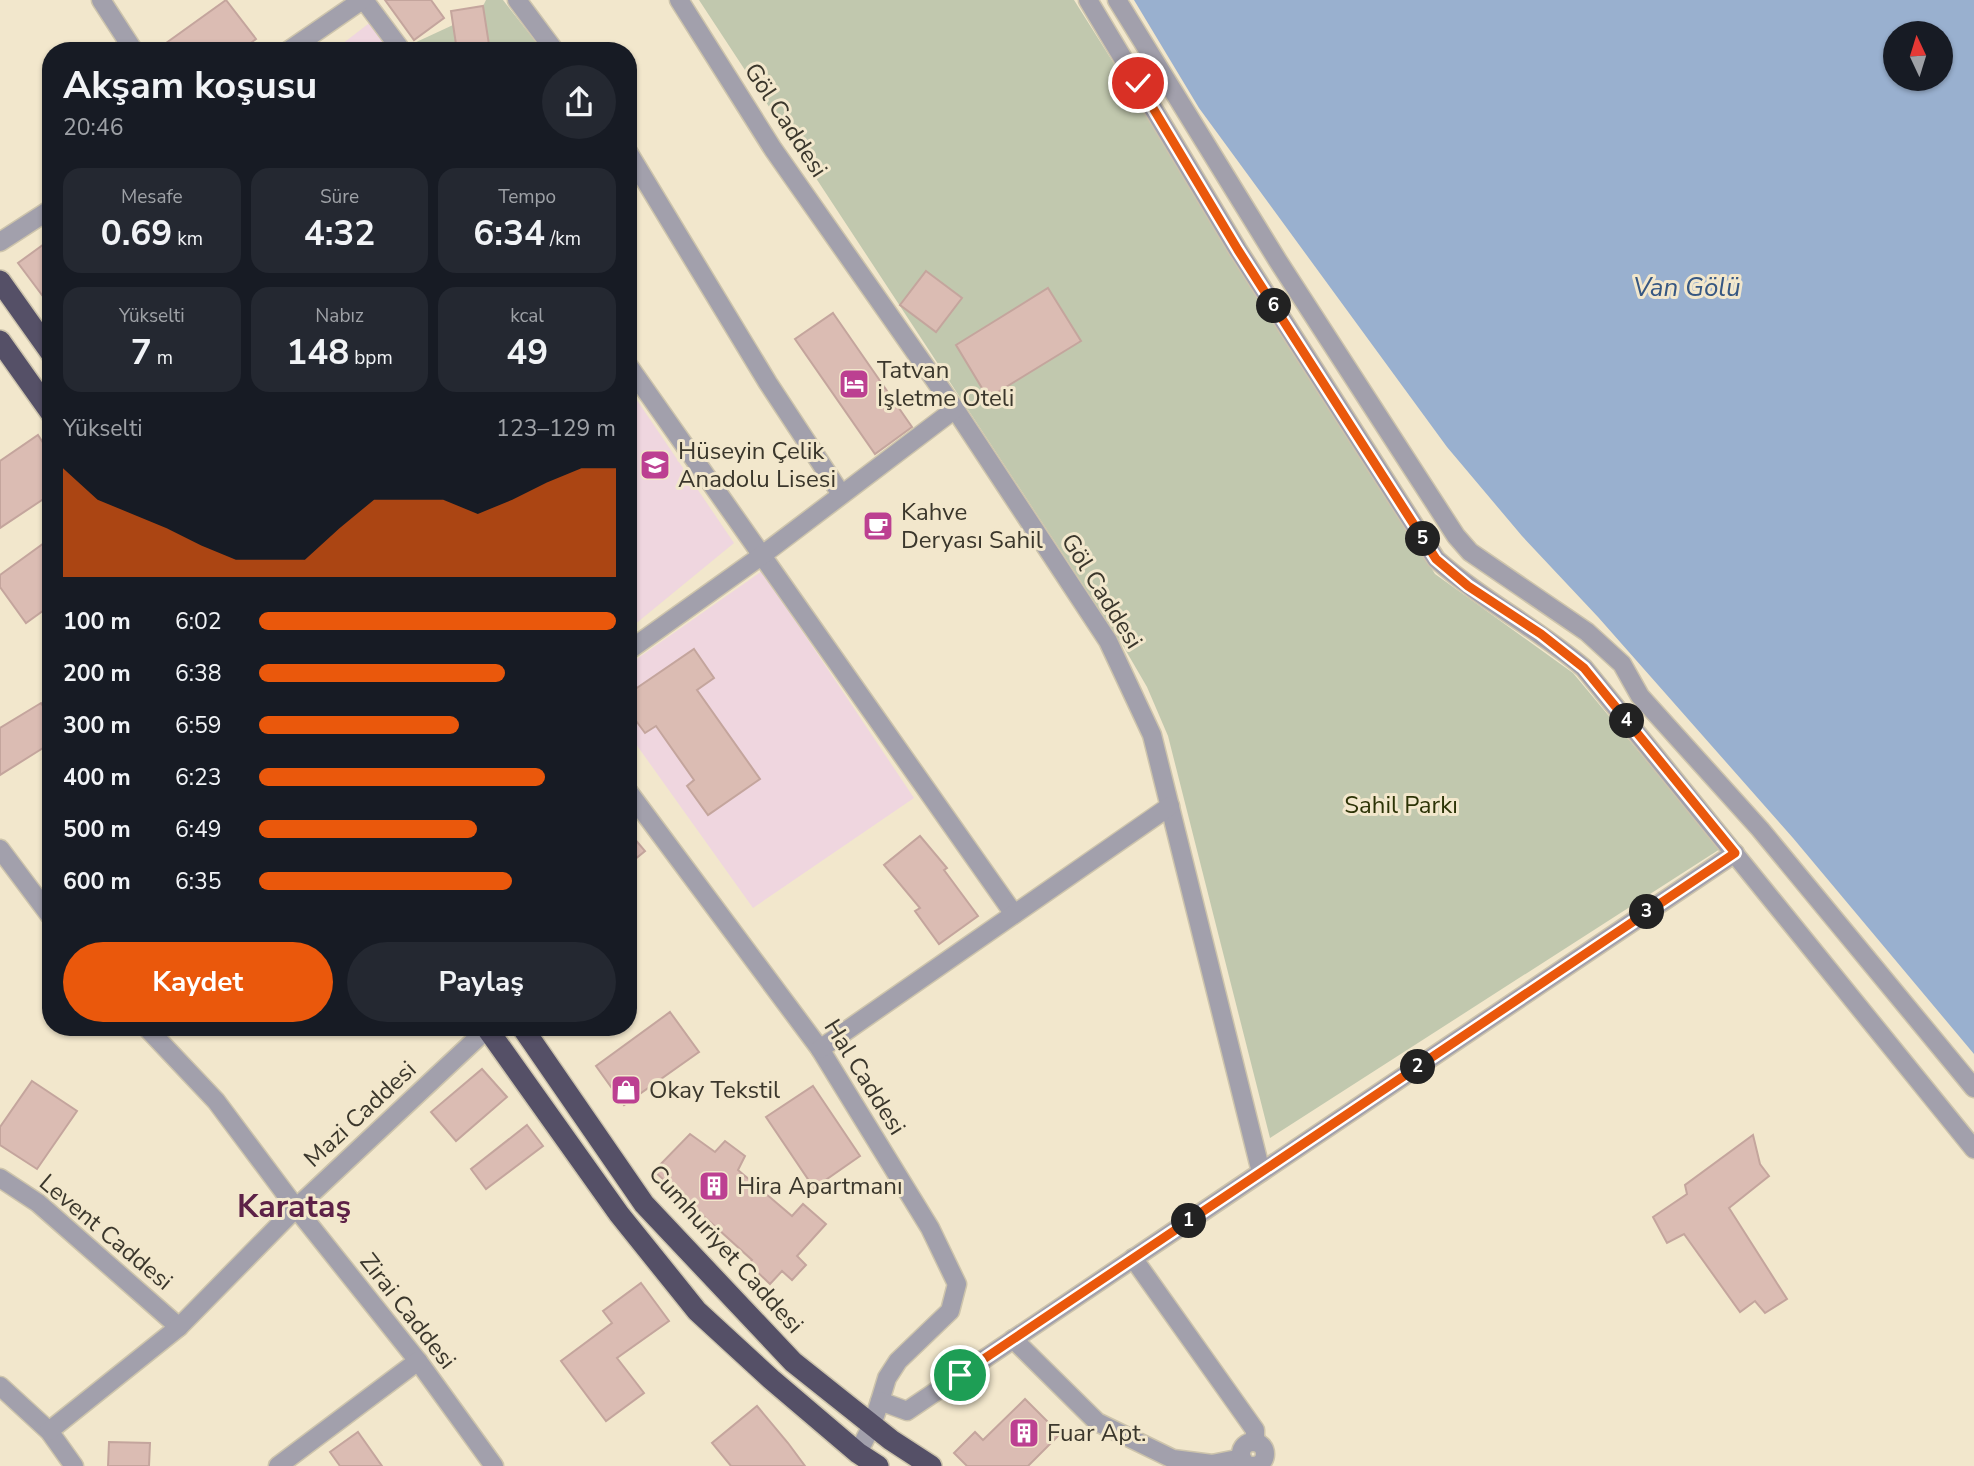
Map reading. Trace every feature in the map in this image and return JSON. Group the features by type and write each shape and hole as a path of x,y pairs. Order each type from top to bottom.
{"highway":[{"path":"0,281 42,340"},
{"path":"0,341 42,400"},
{"path":"492,1036 619,1214 697,1311 771,1379 858,1453 878,1466"},
{"name":"Cumhuriyet Caddesi","path":"528,1036 644,1203 793,1362 872,1425 932,1466"}],"street":[{"path":"101,0 128,42"},
{"path":"301,42 363,0 395,42"},
{"path":"517,0 548,42"},
{"name":"Göl Caddesi","path":"679,0 773,149 955,409 1108,641 1152,735 1261,1172"},
{"path":"1088,0 1238,250 1436,559 1468,586 1541,634 1584,668 1974,1150"},
{"path":"1117,0 1271,250 1456,536 1470,552 1587,632 1622,664 1640,696 1760,829 1974,1088"},
{"path":"637,167 768,383 841,495"},
{"path":"0,242 42,215"},
{"path":"637,378 1014,914"},
{"path":"637,645 761,556 955,409"},
{"name":"Hal Caddesi","path":"637,803 820,1049 930,1228 957,1284 950,1311 898,1361 887,1378 872,1425 858,1453"},
{"path":"820,1049 1170,806"},
{"path":"0,849 42,906"},
{"path":"880,1401 907,1411 1735,853"},
{"name":"Zirai Caddesi","path":"155,1036 216,1101 296,1208 418,1361 494,1466"},
{"name":"Mazi Caddesi","path":"49,1431 179,1327 296,1208 478,1036"},
{"name":"Levent Caddesi","path":"0,1178 38,1202 179,1327"},
{"path":"1013,1339 1097,1422 1172,1460 1212,1464 1242,1458 1252,1466 1261,1462 1265,1454 1264,1449 1255,1442 1255,1430 1133,1258"},
{"path":"278,1466 418,1361"},
{"path":"0,1386 49,1431 74,1466"}],"shaded area":[{"path":"372,21 387,42 345,42"},
{"name":"Hüseyin Çelik Anadolu Lisesi","path":"637,400 734,543 637,623"},
{"path":"762,571 914,798 753,908 637,746 637,659"}],"green space":[{"path":"486,0 503,0 536,42 489,42 483,6"},
{"name":"Sahil Parkı","path":"699,0 1074,0 1435,574 1573,673 1720,849 1270,1138 1168,736 1147,687 1122,644"},
{"path":"453,25 456,42 416,42"}],"water":[{"name":"Van Gölü","path":"1134,0 1974,0 1974,1054 1793,838 1598,617 1522,536 1447,447 1199,108"}],"building":[{"path":"226,0 256,39 252,42 168,42"},
{"path":"385,0 431,0 444,18 414,40"},
{"path":"483,6 489,42 456,42 451,11"},
{"path":"42,246 42,295 18,263"},
{"path":"926,271 962,298 936,332 900,305"},
{"path":"1048,288 1081,341 988,398 956,345"},
{"name":"Tatvan İşletme Oteli","path":"833,313 912,427 875,454 795,339"},
{"path":"38,435 42,441 42,500 0,528 0,461"},
{"path":"42,545 42,611 26,623 0,587 0,575"},
{"path":"694,649 714,678 697,690 760,779 708,815 687,786 694,780 656,726 645,733 637,722 637,688"},
{"path":"42,705 42,749 0,775 0,728"},
{"path":"920,836 947,868 944,870 978,916 939,944 915,911 920,908 884,865"},
{"path":"637,842 645,851 637,858"},
{"path":"670,1012 699,1052 624,1105 596,1066"},
{"path":"482,1069 507,1097 456,1141 431,1112"},
{"path":"32,1081 77,1111 37,1169 0,1145 0,1127"},
{"path":"813,1086 860,1156 814,1188 766,1117"},
{"path":"527,1125 543,1146 486,1189 471,1169"},
{"name":"Hira Apartmanı","path":"690,1134 715,1152 725,1141 745,1156 738,1170 792,1216 803,1204 826,1224 797,1256 806,1265 792,1280 782,1271 770,1284 749,1264 752,1260 654,1171"},
{"path":"1753,1135 1760,1164 1769,1176 1729,1208 1787,1299 1765,1313 1755,1301 1740,1312 1684,1234 1667,1243 1653,1217 1687,1194 1685,1185"},
{"path":"641,1283 669,1321 617,1358 644,1393 606,1421 561,1361 612,1323 603,1311"},
{"name":"Fuar Apt.","path":"1025,1399 1060,1434 1028,1466 967,1466 954,1453 975,1432 983,1440"},
{"path":"757,1406 805,1466 731,1466 712,1443"},
{"path":"358,1432 382,1466 340,1466 330,1452"},
{"path":"109,1442 150,1443 149,1466 108,1466"}],"place":[{"name":"Tatvan İşletme Oteli","path":"854,384"},
{"name":"Hüseyin Çelik Anadolu Lisesi","path":"655,465"},
{"name":"Kahve Deryası Sahil","path":"878,526"},
{"name":"Okay Tekstil","path":"626,1090"},
{"name":"Hira Apartmanı","path":"714,1186"},
{"name":"Fuar Apt.","path":"1024,1433"}],"district":[{"name":"Karataş","path":"294,1206"}],"route":[{"path":"960,1375 1735,853 1584,668 1541,634 1468,586 1436,559 1238,250 1138,83"}]}
